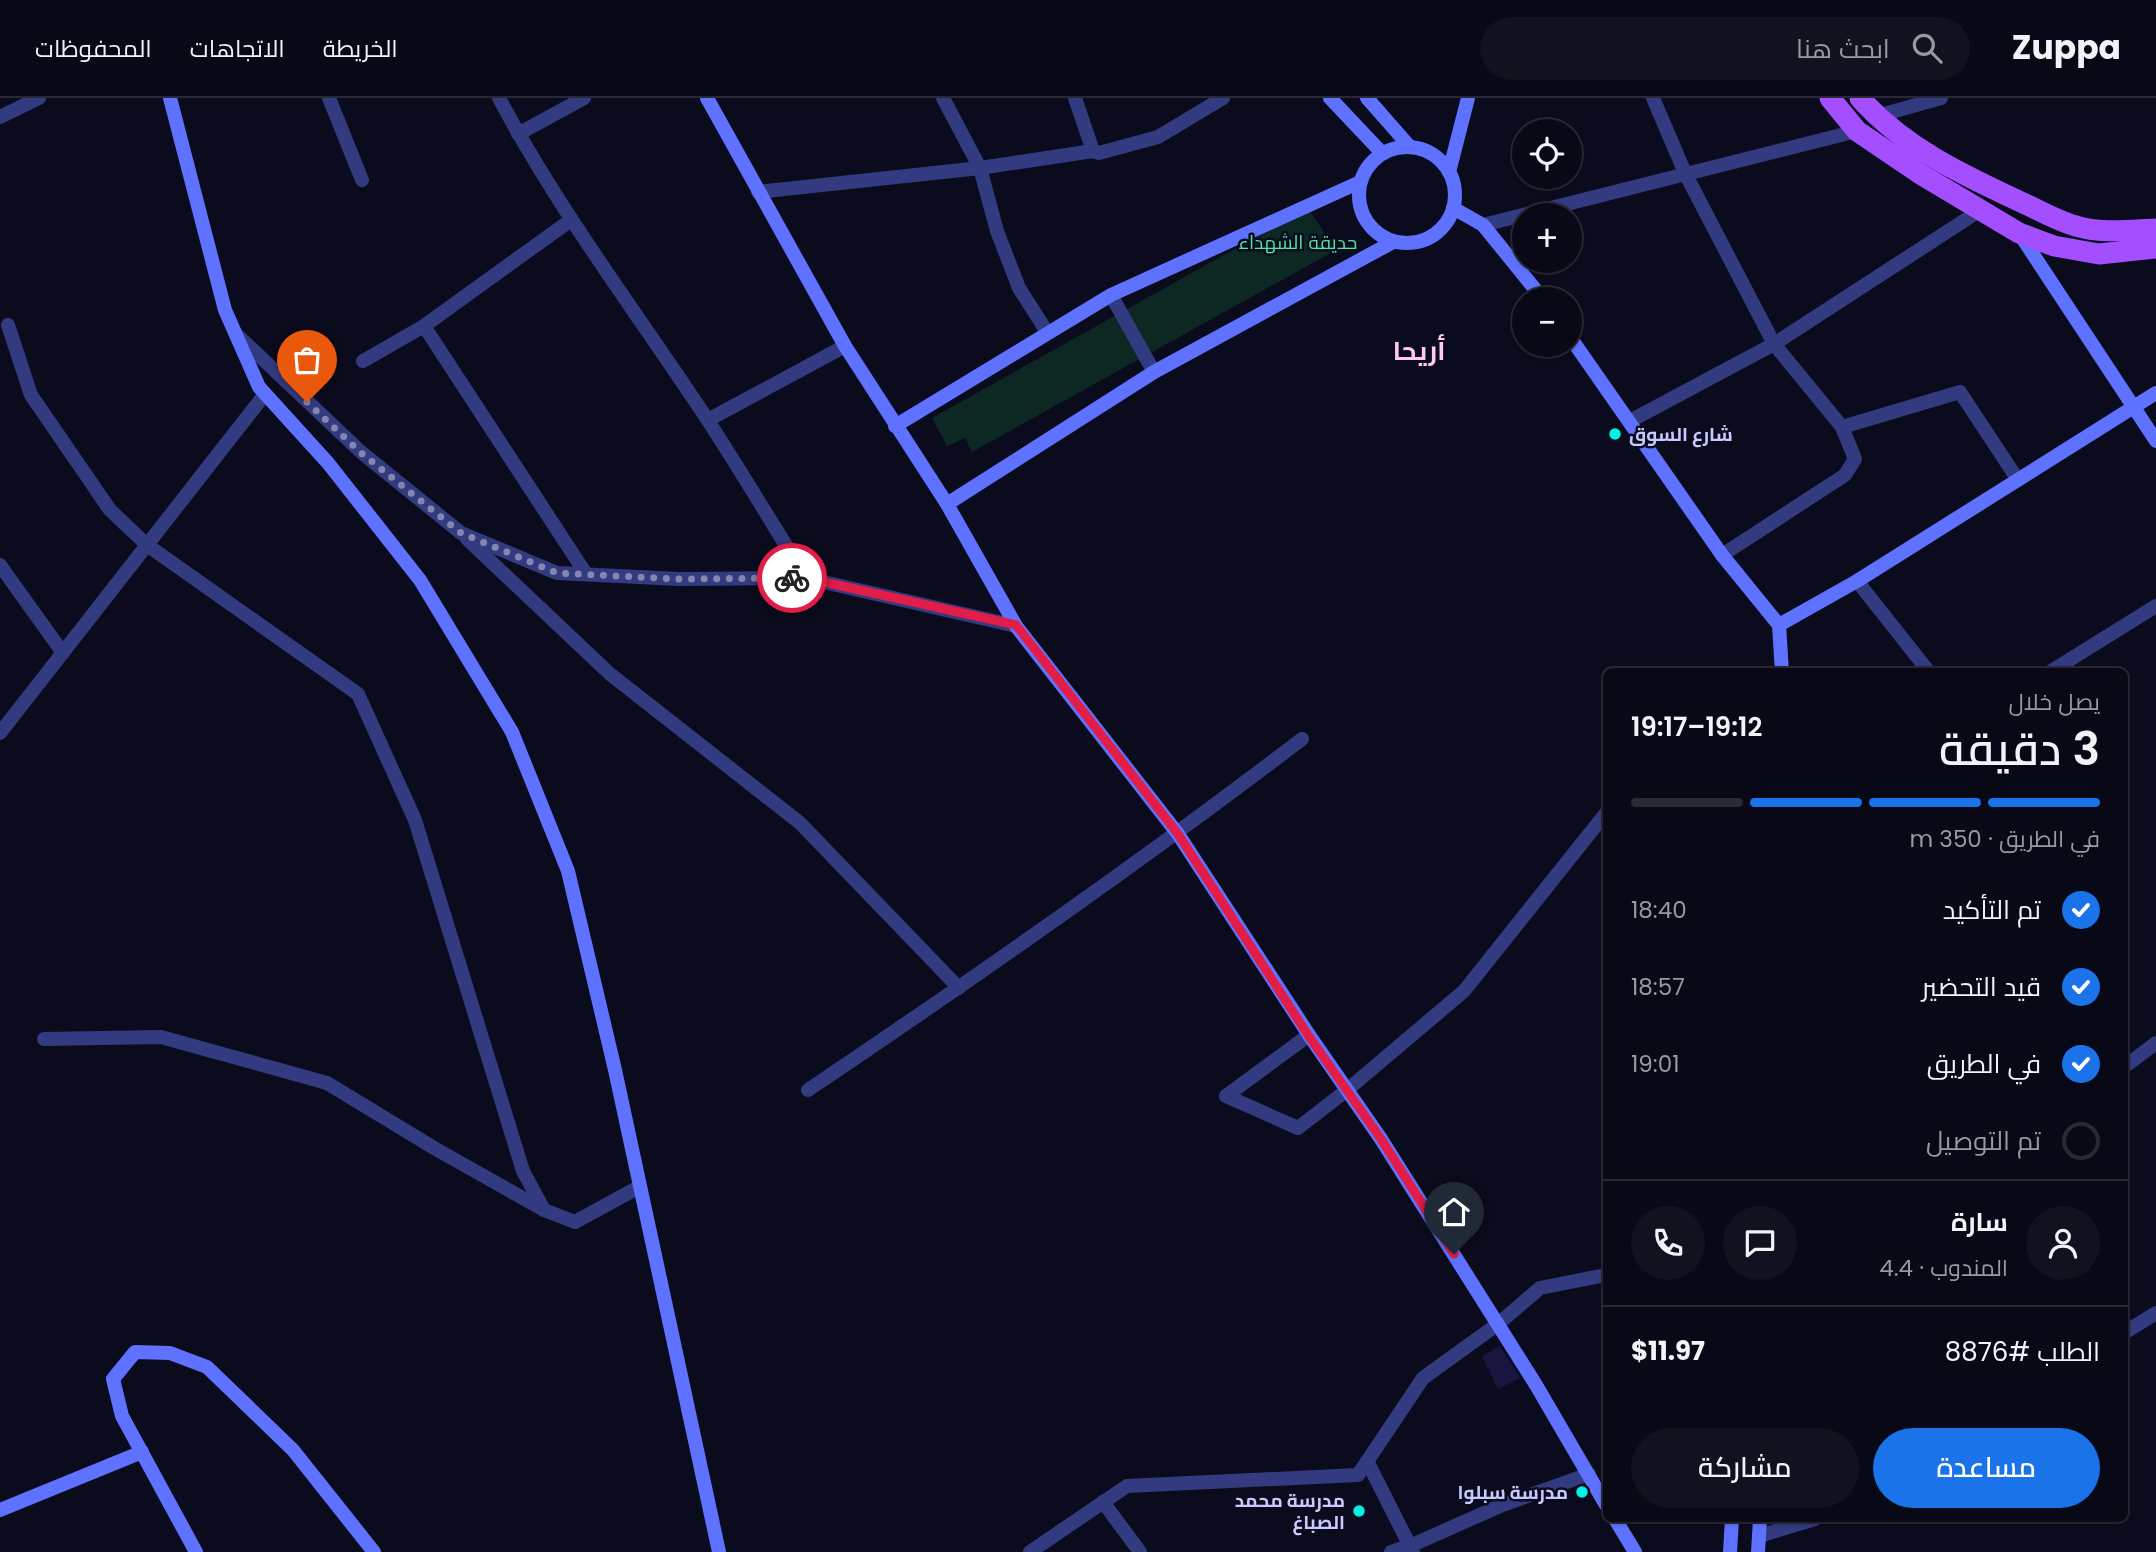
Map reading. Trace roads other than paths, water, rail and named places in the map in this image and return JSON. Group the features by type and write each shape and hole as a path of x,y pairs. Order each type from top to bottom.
{"main road":[{"path":"170,98 225,310 260,387 328,463 420,580 512,732 568,872 615,1070 719,1552"},
{"path":"707,98 845,346 947,504 1016,625 1178,834 1308,1035 1381,1139 1498,1324 1603,1500"},
{"path":"1330,98 1382,153"},
{"path":"1367,98 1410,147"},
{"path":"1449,172 1468,98"},
{"path":"1830,98 1857,131 1979,211 2019,233 2054,246 2099,254 2156,248"},
{"path":"1860,98 1896,133 1966,176 2076,227 2109,230 2156,229"},
{"path":"1410,147 1431,153 1443,163 1449,172 1455,193 1447,223 1430,237 1408,244 1393,242 1368,225 1358,197 1360,182 1366,169 1382,153 1410,147"},
{"path":"895,426 1111,295 1360,182"},
{"path":"1453,208 1483,225 1533,287"},
{"path":"2019,233 2156,441"},
{"path":"947,504 1154,372 1393,242"},
{"path":"1582,354 1722,555 1779,625 1782,668"},
{"path":"1779,625 1857,581 2156,393"},
{"path":"196,1552 122,1416 113,1379 135,1352 170,1353 207,1367 293,1450 374,1552"},
{"path":"0,1510 142,1452"},
{"path":"1617,1522 1634,1552"},
{"path":"1730,1552 1732,1522"},
{"path":"1758,1552 1760,1522"}],"street":[{"path":"0,117 39,98"},
{"path":"329,98 362,180"},
{"path":"499,98 571,220 708,421 806,578"},
{"path":"518,134 584,98"},
{"path":"943,98 980,168 997,231 1018,288 1047,332"},
{"path":"1075,98 1093,151"},
{"path":"758,192 980,168 1093,151 1098,153 1158,137 1223,98"},
{"path":"1653,98 1685,173 1774,344 1842,427 1855,459 1845,475 1722,555"},
{"path":"1877,116 1941,98"},
{"path":"1483,225 1857,131"},
{"path":"1630,421 1774,344 1979,211"},
{"path":"363,361 424,326 571,220"},
{"path":"1111,295 1154,372"},
{"path":"8,324 31,395 110,510 147,545 358,694 415,820 523,1171 544,1210"},
{"path":"424,326 586,574"},
{"path":"236,334 360,452 461,533 610,674 800,823 959,988"},
{"path":"708,421 845,346"},
{"path":"1842,427 1960,392 2018,480"},
{"path":"0,733 265,394"},
{"path":"461,533 557,573 679,579 806,578 1016,625"},
{"path":"0,565 63,653"},
{"path":"1857,581 1925,668"},
{"path":"2056,668 2156,606"},
{"path":"807,1090 959,988 1178,834 1302,739"},
{"path":"1308,1035 1226,1097 1298,1128 1464,991 1603,817"},
{"path":"44,1039 161,1037 327,1083 544,1210 575,1222 639,1187"},
{"path":"2128,1064 2156,1043"},
{"path":"1030,1552 1127,1486 1358,1475 1423,1378 1498,1324 1540,1288 1603,1276"},
{"path":"2128,1330 2156,1313"},
{"path":"1367,1461 1411,1549"},
{"path":"1391,1552 1411,1549 1500,1506 1589,1474"},
{"path":"1103,1502 1140,1552"},
{"path":"1759,1536 1805,1522"}],"place":[{"name":"شارع السوق","path":"1615,434"},
{"name":"مدرسة سبلوا","path":"1582,1492"},
{"name":"مدرسة محمد الصباغ","path":"1359,1511"}],"district":[{"name":"أريحا","path":"1419,351"}],"park label":[{"name":"حديقة الشهداء","path":"1298,242"}]}
